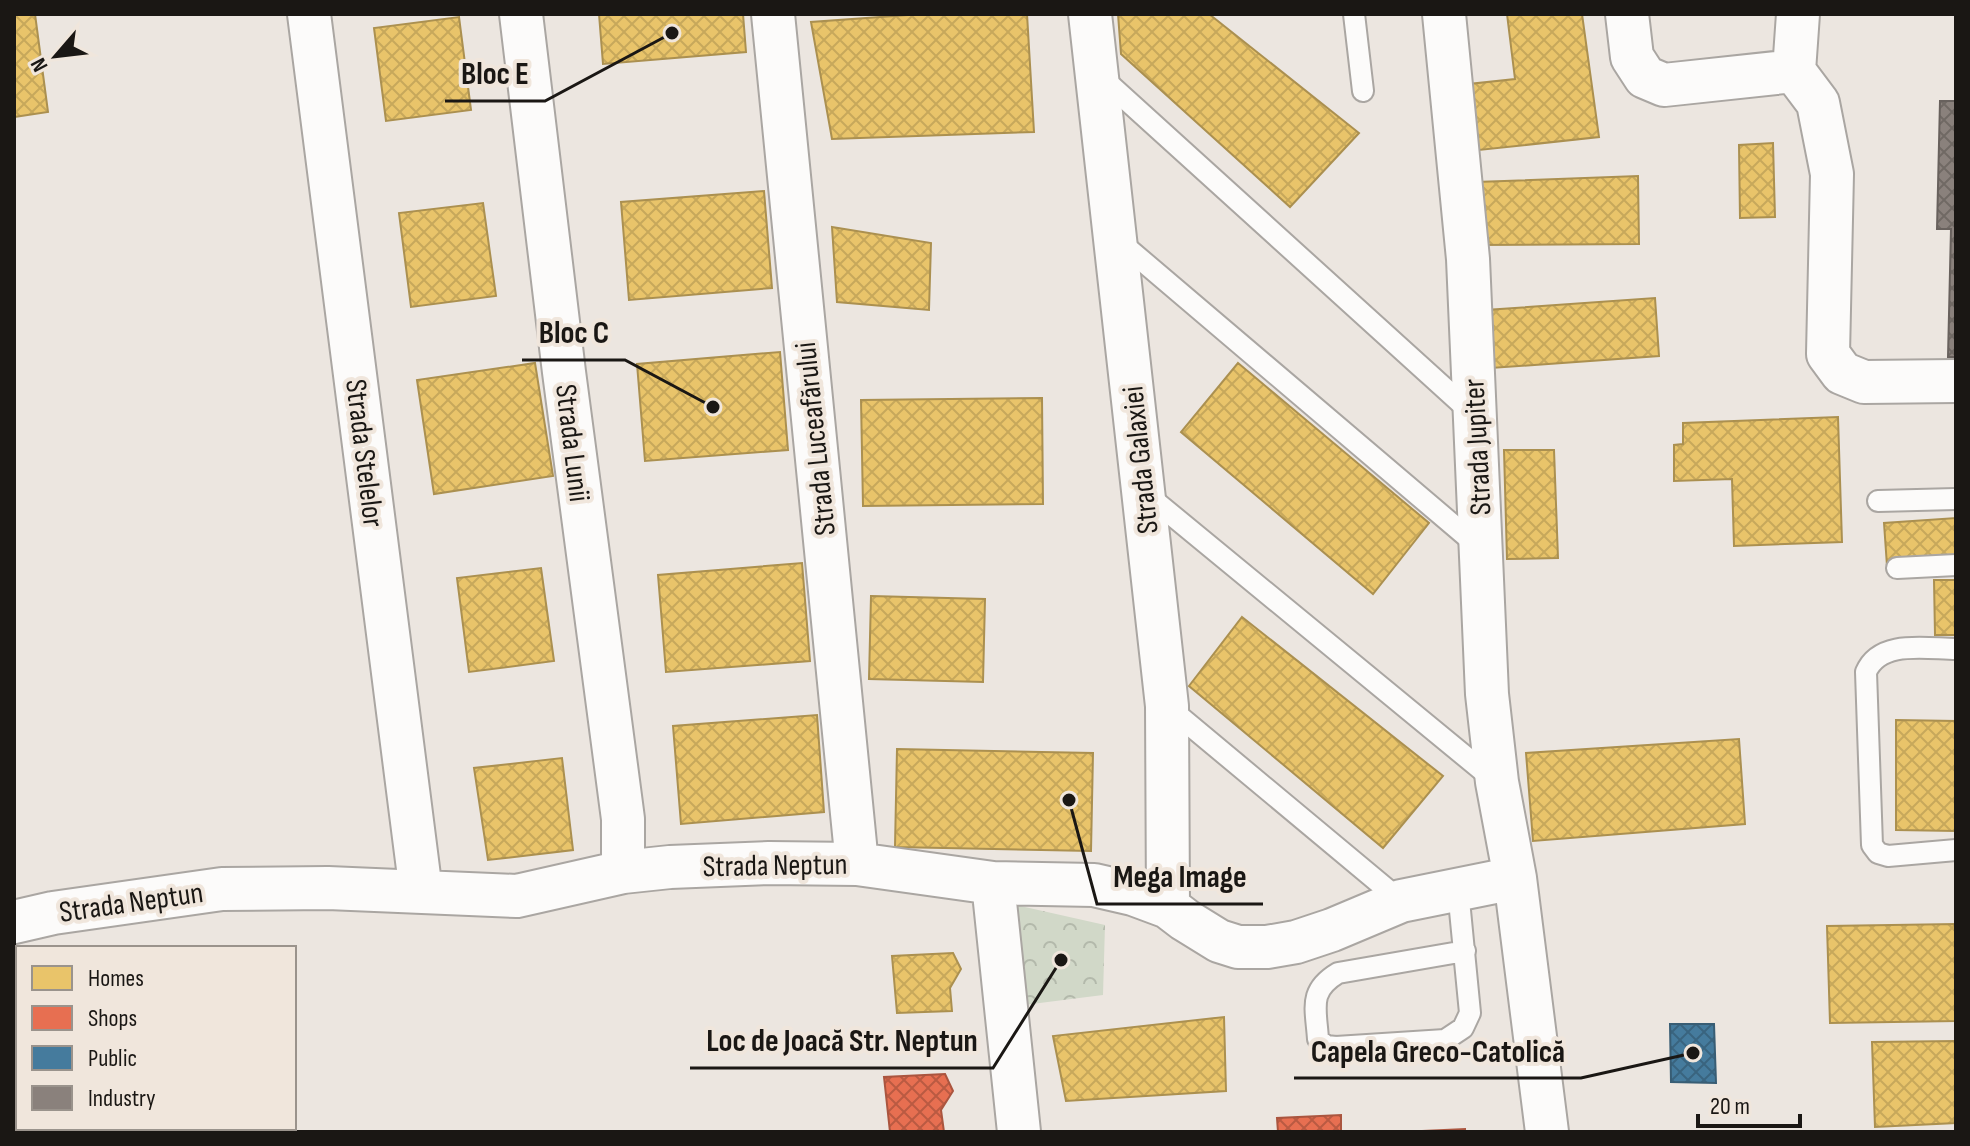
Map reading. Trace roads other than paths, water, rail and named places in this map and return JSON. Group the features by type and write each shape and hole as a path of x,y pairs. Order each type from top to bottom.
{"street":[{"name":"Strada Stelelor","path":"309,14 421,892"},
{"name":"Strada Lunii","path":"521,14 623,819 623,872"},
{"name":"Strada Luceafărului","path":"773,14 857,864"},
{"name":"Strada Galaxiei","path":"1090,14 1167,706 1168,907"},
{"name":"Strada Jupiter","path":"1444,14 1468,259 1487,694 1497,782 1515,878 1547,1132"},
{"path":"1627,14 1632,57 1645,77 1664,85 1794,71"},
{"path":"1798,14 1794,71 1818,103 1832,174 1828,354 1842,373 1864,382 1956,381"},
{"name":"Strada Neptun","path":"14,922 53,913 222,889 328,888 517,896 623,872 670,867 857,864 993,883 1094,885 1133,894 1168,907 1219,941 1238,947 1267,947 1296,942 1332,930 1401,901 1515,878"},
{"path":"993,883 1019,1132"}],"lane":[{"path":"1354,14 1363,91"},
{"path":"1097,73 1476,417"},
{"path":"1115,237 1482,549"},
{"path":"1143,491 1497,782"},
{"path":"1878,501 1956,499"},
{"path":"1897,568 1956,565"},
{"path":"1956,649 1891,649 1870,662 1866,672 1872,845 1878,853 1888,856 1956,850"},
{"path":"1167,706 1401,901"},
{"path":"1458,890 1465,951 1470,1013 1463,1028 1445,1040 1336,1047 1326,1046 1318,1039 1315,997 1323,982 1338,973 1465,951"}],"place":[{"name":"Bloc E","path":"672,33"},
{"name":"Bloc C","path":"713,407"},
{"name":"Mega Image","path":"1069,800"},
{"name":"Loc de Joacă Str. Neptun","path":"1061,960"},
{"name":"Capela Greco-Catolică","path":"1693,1053"}]}
